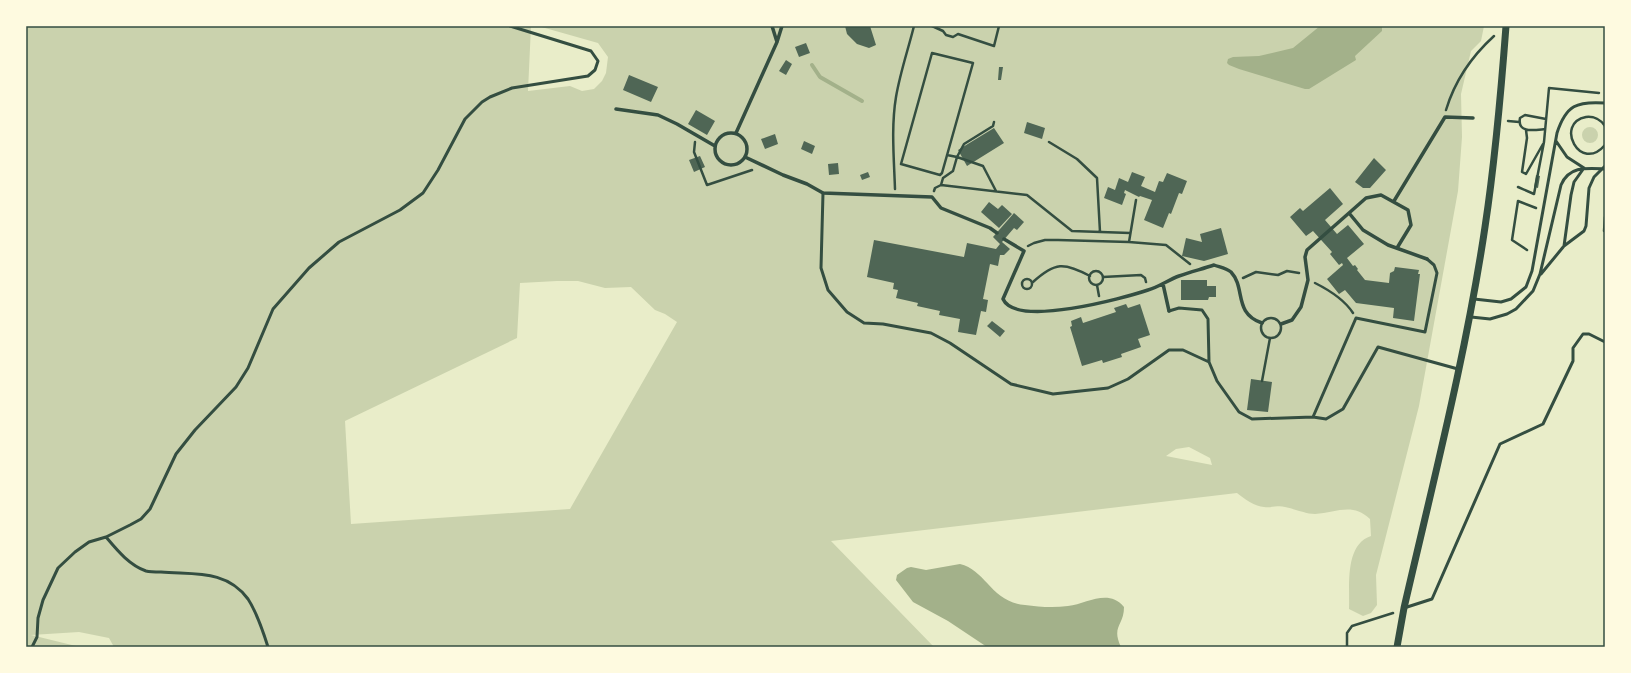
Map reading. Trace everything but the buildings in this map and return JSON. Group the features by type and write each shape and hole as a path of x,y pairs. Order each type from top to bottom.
{"street":[{"path":"772,26 777,42"},
{"path":"736,133 777,42 782,26"},
{"path":"1397,647 1404,608 1469,317 1485,227 1493,166 1506,26"},
{"path":"616,109 658,115 715,146"},
{"path":"1394,201 1445,117 1473,118"},
{"path":"736,133 744,139 748,148 745,157 737,164 726,164 717,157 715,146 717,141 725,134 736,133"},
{"path":"745,157 782,175 807,184 823,193 932,197 941,208 990,228 997,233"},
{"path":"1281,324 1292,320 1296,316 1305,295 1308,280 1305,257 1307,250 1366,198 1381,195 1408,210 1411,225 1397,248"},
{"path":"1349,212 1363,230 1388,245 1427,259"},
{"path":"1004,239 1024,251 1003,299 1004,302 1020,311 1035,312 1066,309 1149,290 1178,277 1214,265 1231,272 1246,312 1262,323"},
{"path":"1163,284 1169,310"}],"lane":[{"path":"32,647 37,637 38,618 43,600 58,568 75,552 89,542 106,537 141,519 150,509 176,454 195,430 236,387 245,374 266,323 277,303 309,268 339,242 400,210 422,194 438,170 464,119 490,97 512,88 588,76 595,70 598,61 591,51 510,26"},
{"path":"1472,299 1501,302 1511,299 1526,287 1532,271 1542,210 1560,123 1566,114 1581,102 1605,103"},
{"path":"1556,141 1567,157 1584,168"},
{"path":"1564,246 1574,182 1584,168"},
{"path":"1469,317 1490,319 1498,318 1512,312 1524,301 1533,291 1540,274 1560,185 1564,178 1570,172 1584,168 1604,168"},
{"path":"1540,274 1564,246 1584,232 1586,226 1589,188 1594,177 1604,168"},
{"path":"823,193 821,268 828,290 847,312 864,323 883,324 931,334 950,343 1011,384 1053,394 1108,388 1128,379 1169,350 1183,350 1209,362"},
{"path":"1313,417 1356,318 1425,332 1437,273 1434,265 1427,259"},
{"path":"1169,310 1179,308 1202,310 1208,319 1209,362 1217,381 1239,412 1252,419 1313,417 1326,419 1343,410 1378,347 1458,369"},
{"path":"1404,608 1432,599 1500,444 1543,424 1573,361 1573,348 1583,334 1589,334 1605,342"},
{"path":"106,537 133,565 146,571 198,573 219,577 234,586 248,599 260,624 268,647"}],"path":[{"path":"895,196 894,142 896,99 914,26"},
{"path":"932,26 943,30 946,35 953,37 958,34 994,46 999,26"},
{"path":"1445,117 1446,108 1463,70 1479,50 1494,36"},
{"path":"932,52 973,63 947,155 942,173 940,175 901,164 932,52"},
{"path":"1518,187 1534,194 1544,142 1549,88 1599,92"},
{"path":"1545,129 1526,130 1520,126 1519,122 1520,118 1525,115 1546,119"},
{"path":"1605,126 1599,119 1594,117 1583,118 1574,124 1571,136 1575,147 1585,153 1597,152 1605,145"},
{"path":"941,185 943,178 953,171 957,158 964,144 993,126 994,122"},
{"path":"1526,130 1527,138 1522,172 1526,174 1544,142"},
{"path":"698,136 694,152 707,185 764,166"},
{"path":"1049,142 1077,159 1097,178 1100,232"},
{"path":"947,155 983,166 996,192"},
{"path":"932,197 935,188 941,185 1027,195 1072,231 1130,233"},
{"path":"1129,242 1136,200"},
{"path":"1534,255 1512,240 1518,201 1542,210"},
{"path":"1605,217 1605,231"},
{"path":"1024,251 1034,243 1045,240 1129,242 1166,245 1198,270"},
{"path":"1033,282 1025,280 1022,286 1029,289 1033,282 1049,268 1057,266 1071,267 1090,276"},
{"path":"1090,276 1092,273 1097,271 1101,273 1103,277"},
{"path":"1236,282 1256,272 1278,275 1287,271 1307,275"},
{"path":"1103,277 1141,275 1145,278 1149,290"},
{"path":"1090,276 1090,281 1095,285 1101,283 1103,277"},
{"path":"1308,280 1329,290 1338,297 1351,310 1356,318"},
{"path":"1267,318 1277,319 1281,324 1281,330 1278,335 1270,338 1266,337 1262,332 1262,323 1267,318"},
{"path":"1262,381 1270,338"},
{"path":"1347,647 1347,633 1352,626 1392,614 1404,608"}],"shaded area":[{"path":"26,26 531,26 528,91 570,86 582,91 594,89 602,81 606,73 608,57 598,43 538,26 1484,26 1481,41 1471,51 1461,94 1462,137 1458,191 1419,406 1376,575 1377,605 1371,613 1363,616 1349,609 1349,579 1352,557 1356,548 1362,541 1371,536 1370,519 1357,511 1350,510 1315,514 1282,506 1261,507 1250,502 1237,493 831,541 934,647 114,647 109,638 79,632 31,635 80,647 26,647","holes":["578,281 605,288 631,287 655,310 665,314 677,322 570,509 351,524 345,421 517,338 520,283","1189,447 1210,458 1212,465 1166,456 1176,449"]},
{"path":"1320,26 1378,26 1382,27 1382,31 1355,56 1356,60 1309,89 1239,69 1227,63 1228,59 1233,57 1259,56 1293,48"},
{"path":"1590,127 1597,132 1598,135 1593,142 1590,143 1583,138 1582,135 1587,128"},
{"path":"960,564 969,567 996,592 1014,603 1030,606 1052,607 1075,605 1104,598 1118,601 1124,607 1117,635 1121,647 987,647 948,621 913,602 896,580 897,575 911,567 926,570"}],"waterway":[{"path":"812,65 820,77 862,101"}]}
